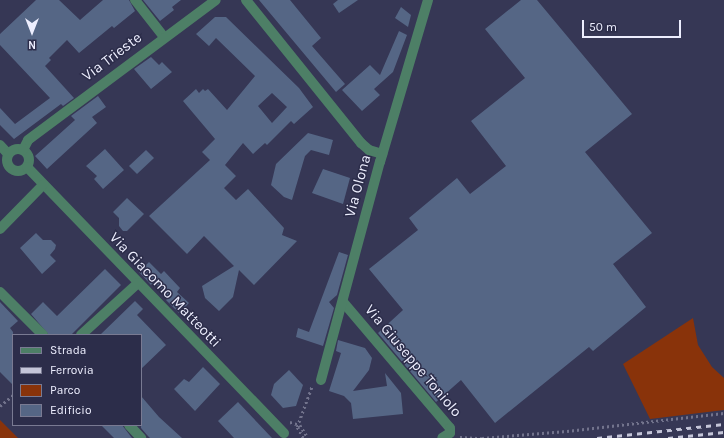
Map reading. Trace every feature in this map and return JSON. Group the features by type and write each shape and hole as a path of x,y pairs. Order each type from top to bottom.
{"street":[{"path":"135,0 164,37"},
{"name":"Via Trieste","path":"23,150 28,140 164,37 216,0"},
{"path":"246,0 361,143 369,150 382,154"},
{"name":"Via Olona","path":"317,382 343,302 382,154 428,0"},
{"path":"0,145 8,154"},
{"path":"13,150 23,150 29,158 27,168 21,171 11,170 7,164 8,154 13,150"},
{"name":"Via Giacomo Matteotti","path":"27,168 284,433"},
{"path":"0,228 42,185"},
{"path":"82,334 138,283"},
{"path":"0,292 42,334"},
{"name":"Via Giuseppe Toniolo","path":"343,302 450,428 446,436"},
{"path":"130,426 142,438"}],"path":[{"path":"303,438 297,427 300,425 317,382"},
{"path":"0,406 12,396"},
{"path":"446,436 482,438 724,413"},
{"path":"300,425 308,438"}],"green space":[{"path":"693,318 698,345 712,367 724,378 724,410 650,419 623,364"},
{"path":"0,420 18,438 0,438"}],"building":[{"path":"36,0 59,0 80,20 103,0 129,0 135,11 114,28 112,26 79,53 67,40 49,58 51,60 45,66 74,98 63,106 61,104 14,139 0,125 0,108 15,124 50,98 0,45 0,34"},
{"path":"143,0 181,0 172,7 174,10 160,21"},
{"path":"259,0 290,0 321,38 312,46 345,84 336,92"},
{"path":"338,0 358,0 339,13 333,4"},
{"path":"521,0 537,0 632,114 585,152 652,233 613,264 646,307 593,351 589,347 495,423 461,380 436,402 378,333 403,310 369,269 418,230 409,218 457,178 470,194 506,166 471,121 525,78 485,29"},
{"path":"401,7 411,15 408,27 395,18"},
{"path":"215,17 226,17 299,88 313,107 294,124 291,121 267,145 265,143 253,154 243,143 225,165 236,176 224,188 236,200 248,189 284,228 282,235 297,241 254,285 239,270 233,297 219,311 205,298 202,286 234,266 204,236 187,254 149,216 210,160 202,152 215,139 183,101 196,89 199,93 203,89 205,91 208,89 227,110 255,76 216,38 209,46 196,34","holes":["272,93 287,107 272,123 258,106"]},
{"path":"399,31 407,35 393,72 374,89 380,95 362,111 342,90 370,65 380,75"},
{"path":"151,57 159,65 162,62 172,72 151,89 134,69"},
{"path":"98,96 106,107 92,117 97,123 47,169 35,156 75,120 71,116"},
{"path":"308,133 333,140 329,155 311,150 305,156 292,200 284,197 271,185 276,164"},
{"path":"105,149 124,170 103,189 94,179 97,176 86,166"},
{"path":"146,150 154,158 137,174 129,166"},
{"path":"323,169 350,178 343,204 312,193"},
{"path":"127,198 144,214 127,231 123,231 119,226 119,218 113,212"},
{"path":"36,233 43,240 51,240 56,245 55,249 50,255 56,261 42,274 20,248"},
{"path":"339,252 348,255 337,295 329,302 334,308 323,346 296,337 298,328 309,332"},
{"path":"149,262 161,274 164,271 180,288 177,292 189,303 179,313 166,300 169,297 154,282 151,285 139,272"},
{"path":"105,269 121,285 72,334 48,334 31,314 43,302 57,316"},
{"path":"135,301 143,309 137,315 166,345 142,368 142,334 101,334"},
{"path":"0,302 18,321 10,328 13,332 12,384 0,372"},
{"path":"338,340 365,348 372,358 369,370 353,391 387,386 385,373 401,393 403,414 353,419 351,403 344,396 329,391 341,353 336,351"},
{"path":"203,367 220,384 195,411 174,389 184,379 189,382"},
{"path":"289,370 303,385 296,406 283,408 271,395 274,384"},
{"path":"142,397 159,417 182,438 150,438 141,428"},
{"path":"238,402 272,438 234,438 218,421"},
{"path":"102,426 123,426 132,438 114,438"}],"railway":[{"path":"597,438 724,424"},
{"path":"668,438 724,432"}]}
